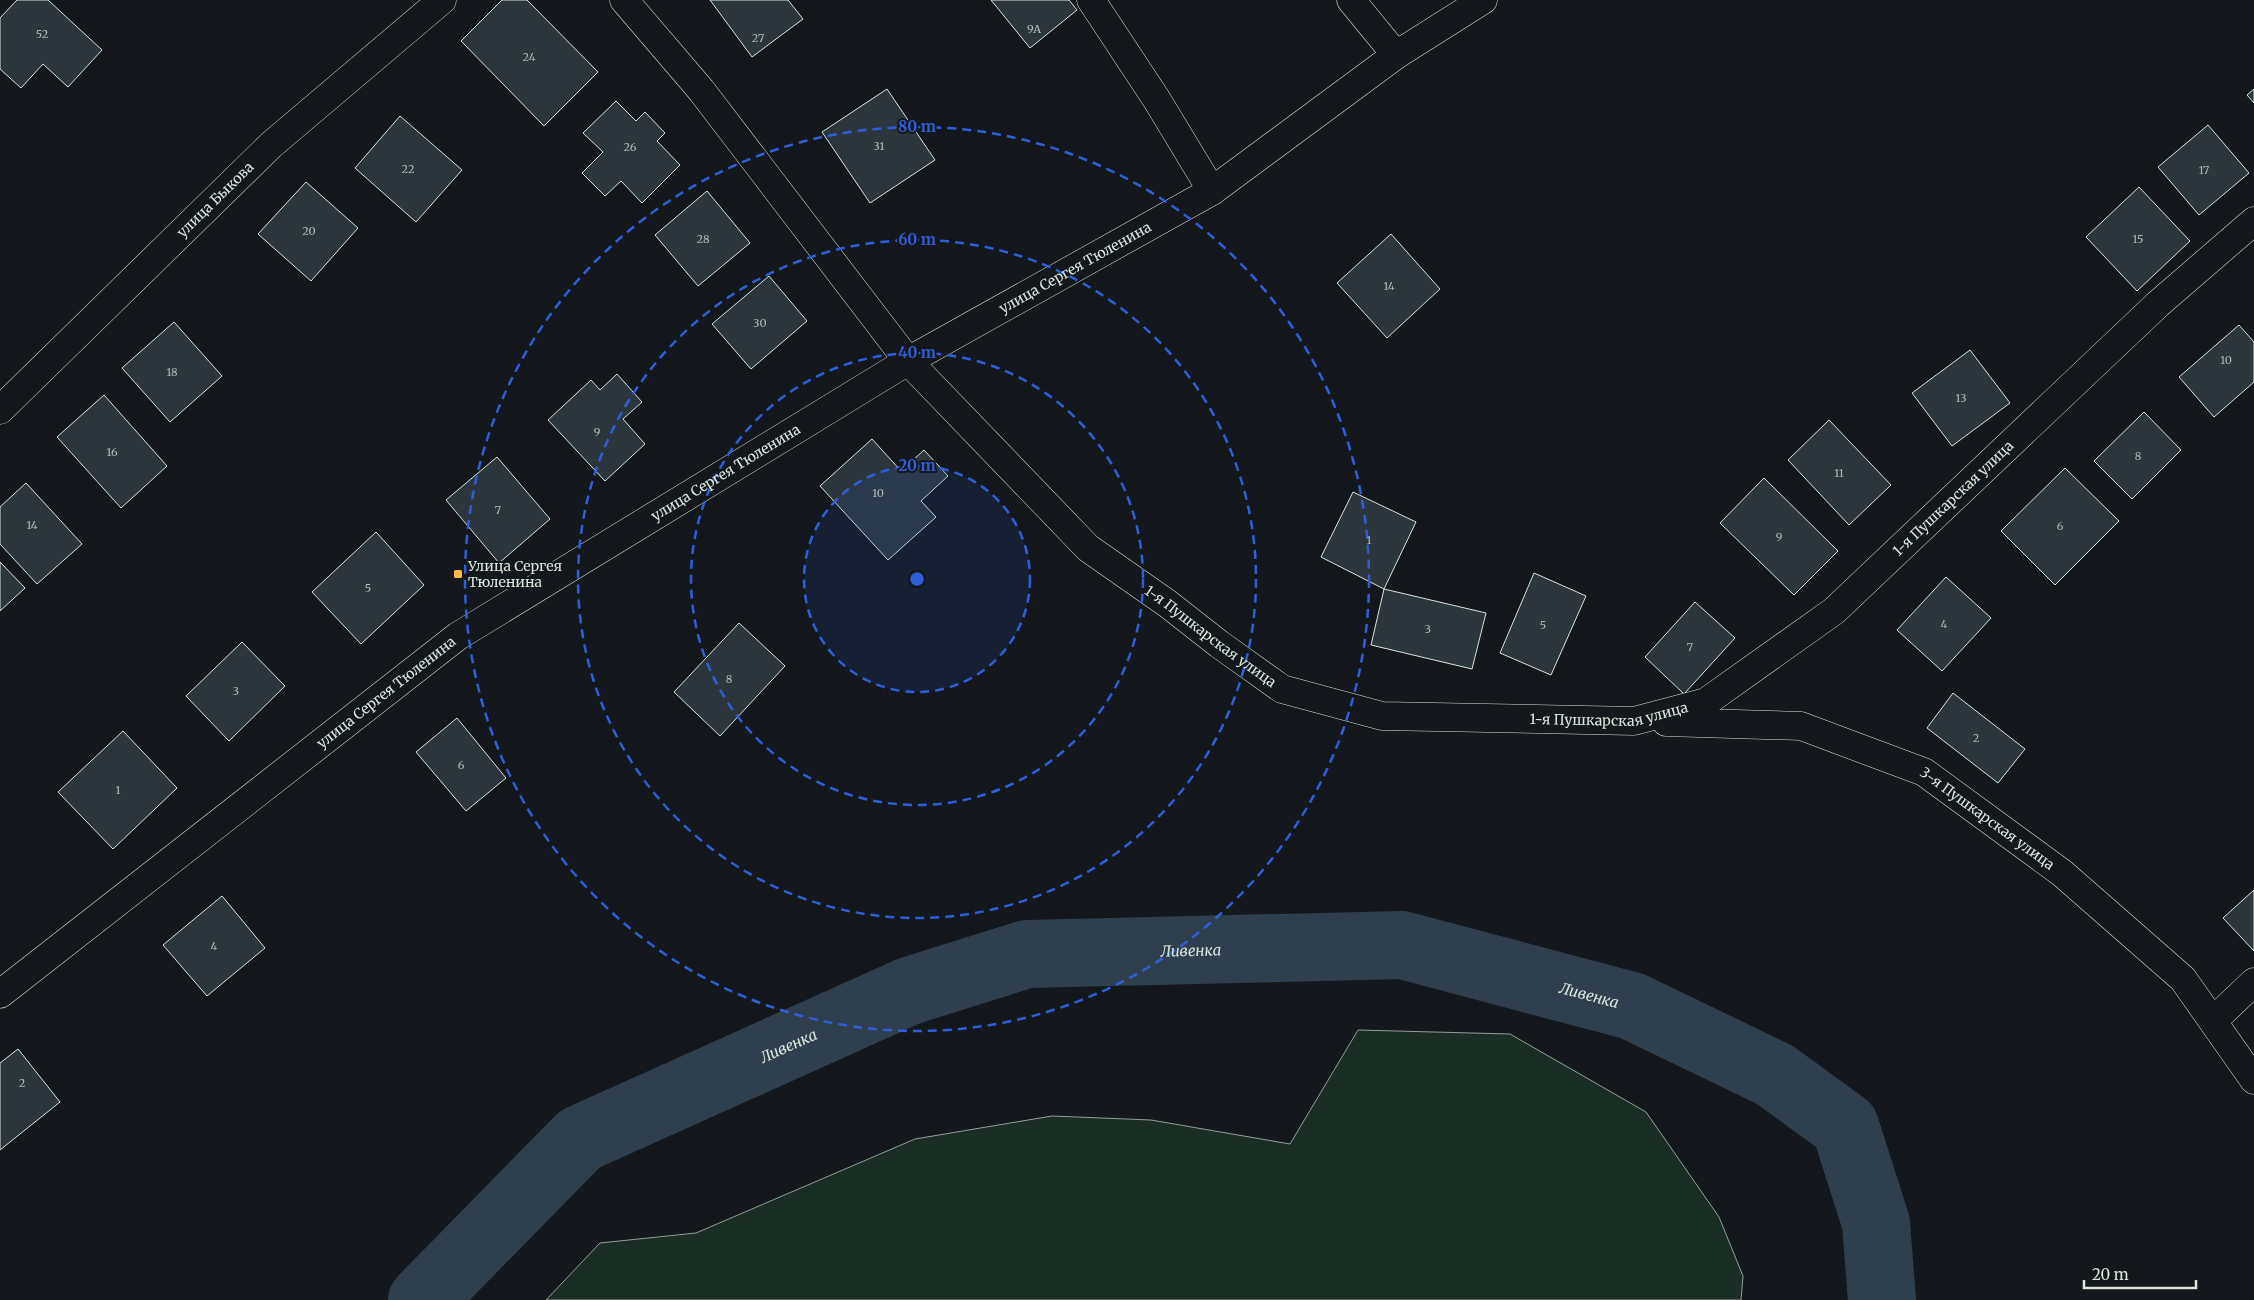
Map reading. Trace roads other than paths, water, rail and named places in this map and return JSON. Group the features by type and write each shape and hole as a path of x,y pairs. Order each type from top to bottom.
{"street":[{"name":"улица Быкова","path":"0,410 271,145 442,0"},
{"name":"1-я Пушкарская улица","path":"624,0 700,90 908,362 1088,548 1168,604 1219,644 1282,689 1382,716 1634,721 1706,702 1834,610 2158,304 2254,221"},
{"path":"1091,0 1157,100 1212,191"},
{"path":"1351,0 1396,55"},
{"name":"улица Сергея Тюленина","path":"0,994 458,636 908,362 1212,191 1396,55 1484,0"},
{"name":"3-я Пушкарская улица","path":"1634,721 1801,726 1924,772 2062,873 2183,978 2254,1080"},
{"path":"2212,1021 2254,982"}],"waterway":[{"name":"Ливенка","path":"422,1300 580,1139 909,991 1027,954 1402,945 1632,1006 1775,1075 1845,1126 1876,1223 1882,1300"}],"place":[{"name":"Улица Сергея Тюленина","path":"458,574"}]}
